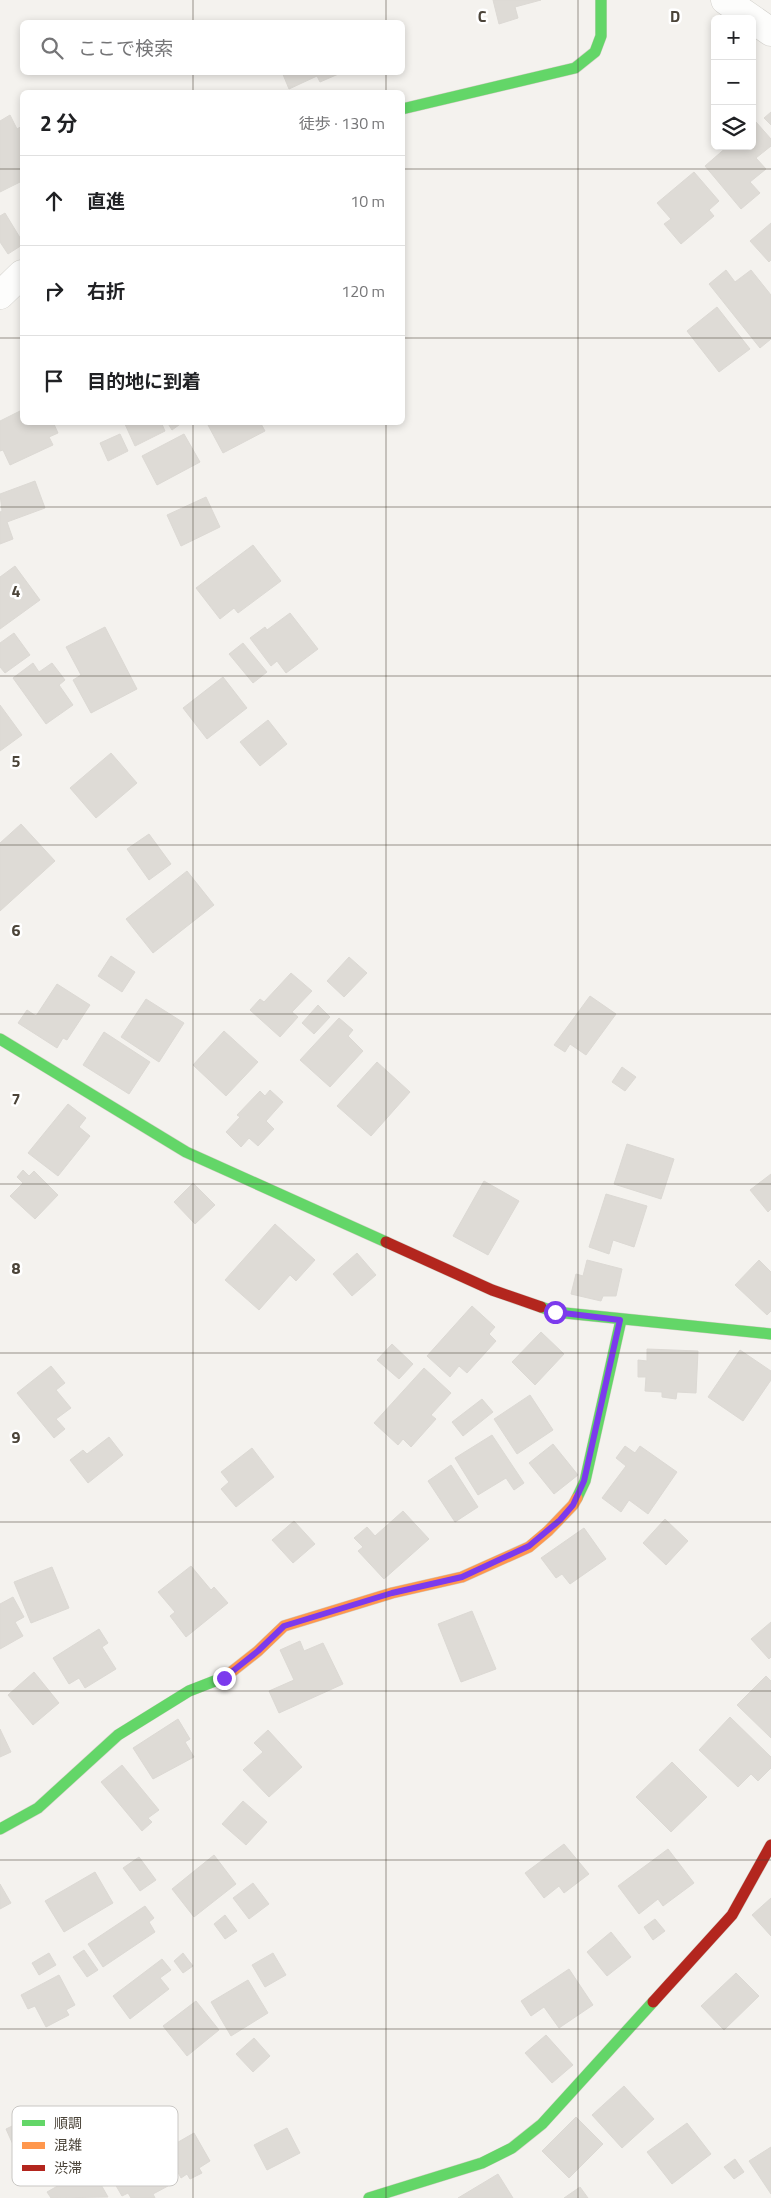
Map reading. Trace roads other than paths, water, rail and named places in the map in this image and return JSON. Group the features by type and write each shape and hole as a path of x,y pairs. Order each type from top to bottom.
{"street":[{"path":"405,108 576,68 595,52 601,36 601,0"},
{"path":"725,0 771,32"},
{"path":"0,295 20,276"},
{"path":"0,1040 186,1152 492,1290 555,1312 771,1334"},
{"path":"0,1829 38,1808 118,1735 189,1691 224,1678 258,1651 284,1626 392,1593 462,1577 529,1546 560,1520 573,1505 580,1491 620,1320"},
{"path":"370,2198 482,2163 512,2148 542,2124 732,1915 771,1846"}]}
